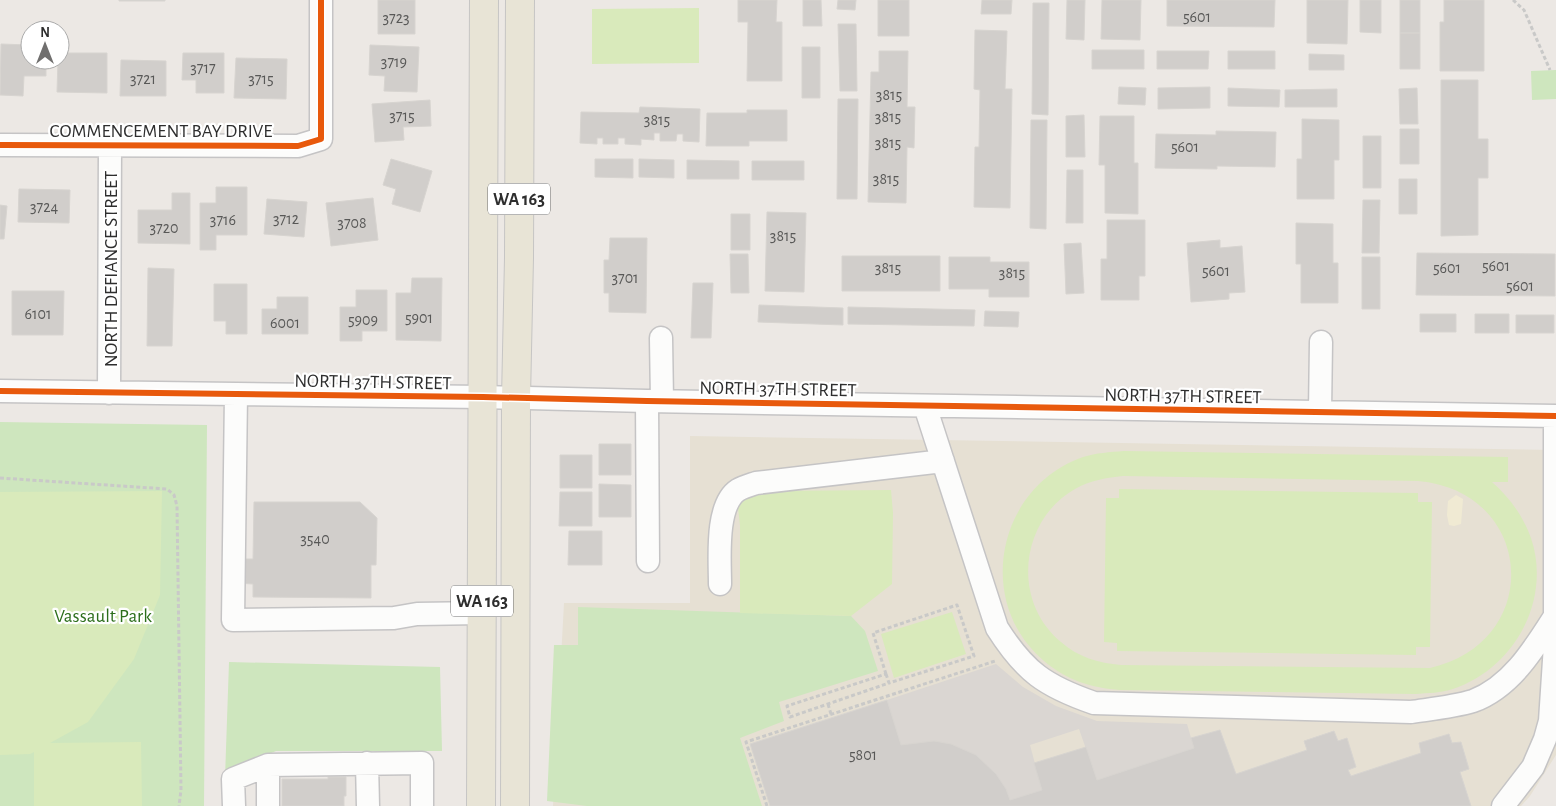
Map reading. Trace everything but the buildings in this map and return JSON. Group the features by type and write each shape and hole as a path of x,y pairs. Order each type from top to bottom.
{"main road":[{"name":"WA 163","path":"482,806 484,0"},
{"name":"WA 163","path":"515,806 516,398 519,258 520,0"}],"street":[{"name":"COMMENCEMENT BAY DRIVE","path":"0,145 298,146 320,139 321,0"},
{"name":"NORTH DEFIANCE STREET","path":"110,145 110,393"},
{"path":"648,561 655,402 661,338"},
{"path":"1320,412 1321,342"},
{"name":"NORTH 37TH STREET","path":"0,391 482,397 655,402 1556,416"},
{"path":"236,394 233,620 394,618 418,614 482,614"},
{"path":"925,406 997,628 1023,664 1044,682 1065,693 1094,703 1411,712 1443,707 1473,700 1496,689 1521,666 1555,616"},
{"path":"1503,806 1533,767 1546,739 1550,721 1555,616 1556,416"},
{"path":"720,584 721,524 725,508 736,490 756,483 943,462"},
{"path":"234,806 233,779 268,766 422,763 422,806"},
{"path":"367,764 368,806"},
{"path":"268,766 268,806"}],"path":[{"path":"1513,0 1524,10 1550,70"},
{"path":"0,478 167,489 174,495 177,506 182,790 179,806"},
{"path":"886,674 786,706 790,717 974,656 957,605 873,633 890,683"},
{"path":"767,806 746,742 995,661"},
{"path":"828,704 831,714"}],"shaded area":[{"path":"690,436 1556,450 1556,755 1530,796 1521,806 553,806 564,603 690,603"},
{"path":"996,664 1023,687 1056,706 1097,721 1187,724 1194,748 1097,780 1079,729 1030,745 1042,790 1010,800 1006,789 976,755 951,744 934,741 901,745 887,700"}],"green space":[{"path":"699,8 699,63 592,64 592,9"},
{"path":"1556,70 1556,99 1532,100 1531,71"},
{"name":"Vassault Park","path":"0,422 207,425 204,806 0,806"},
{"path":"1124,451 1508,457 1508,482 1492,482 1505,494 1515,508 1531,538 1536,561 1536,585 1532,608 1523,629 1510,649 1494,666 1475,679 1453,689 1434,693 1120,690 1080,682 1052,668 1022,637 1008,608 1003,578 1005,548 1014,519 1031,493 1054,472 1083,457","holes":["1123,476 1418,481 1457,491 1485,511 1504,538 1511,568 1508,600 1493,629 1467,653 1430,668 1113,664 1096,661 1074,652 1061,642 1045,625 1034,605 1029,584 1029,562 1033,540 1043,520 1057,503 1075,489 1093,481"]},
{"path":"1119,489 1418,493 1418,502 1432,502 1430,647 1416,647 1416,655 1117,651 1117,643 1104,642 1106,498 1119,498"},
{"path":"891,490 893,513 892,584 851,616 740,613 740,525 738,508 744,498 759,491"},
{"path":"162,491 160,595 134,659 88,722 50,743 141,742 142,806 34,806 34,752 30,754 0,755 0,492"},
{"path":"578,607 851,616 865,631 878,671 779,702 784,721 740,738 762,806 587,806 547,801 554,645 578,645"},
{"path":"952,612 966,654 894,678 881,634"},
{"path":"229,662 440,667 442,751 276,751 250,762 225,778"}],"sand":[{"path":"1456,495 1463,499 1461,524 1454,526 1449,525 1447,515 1448,501"}],"cycle path":[{"path":"0,145 298,146 321,139 321,0"},
{"path":"0,391 483,397 1556,416"}]}
